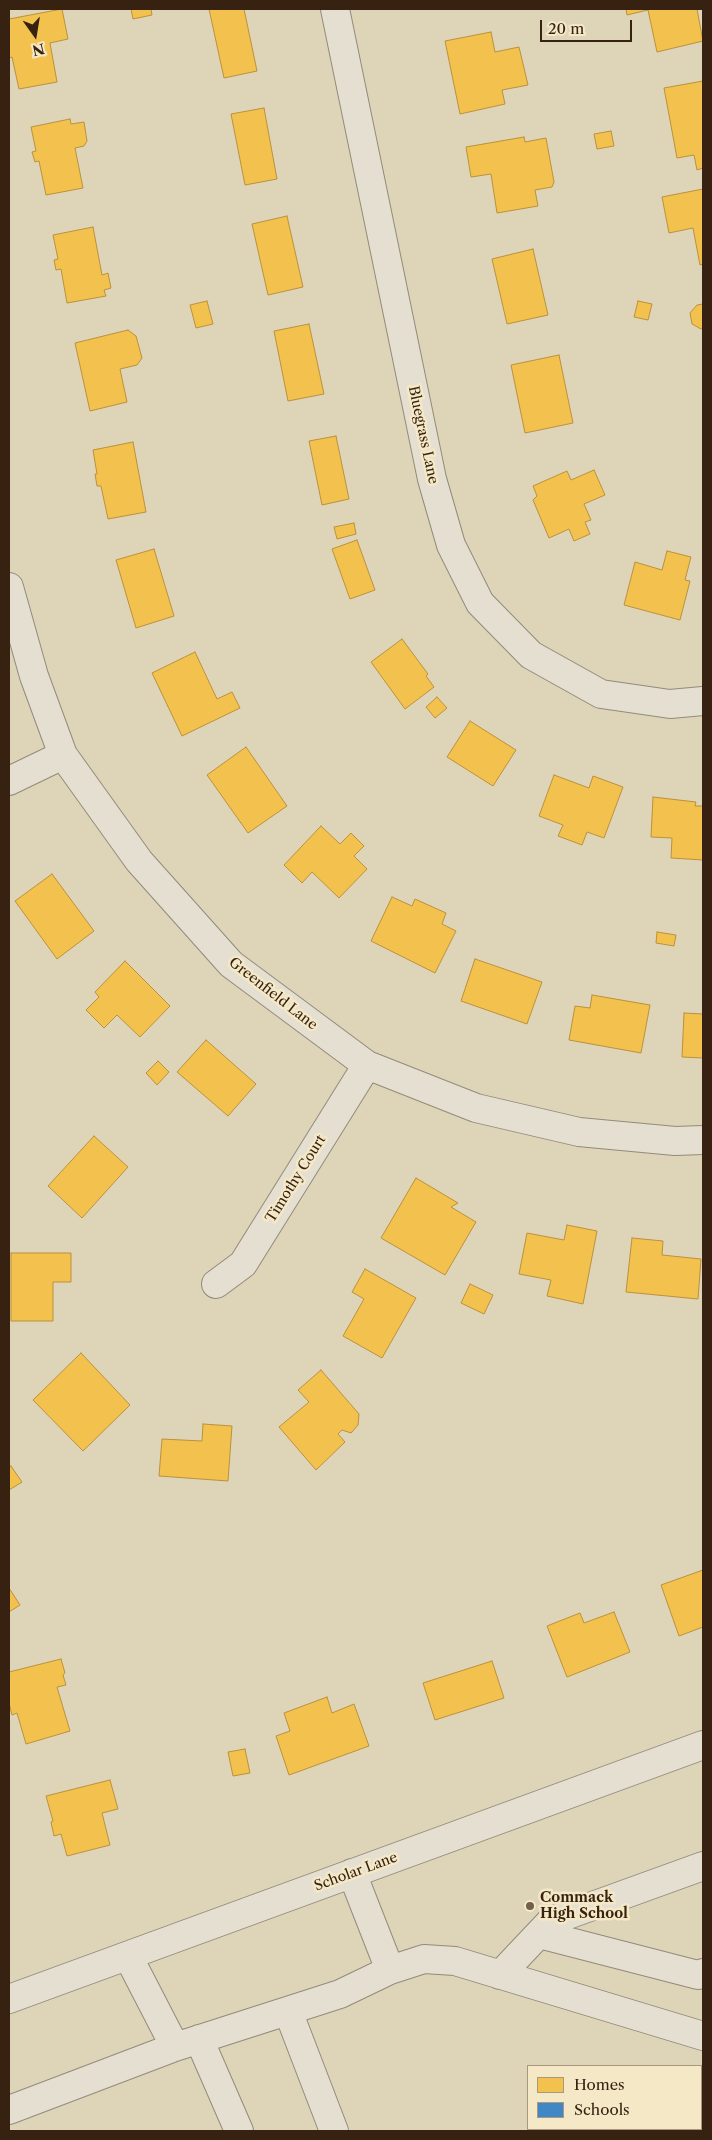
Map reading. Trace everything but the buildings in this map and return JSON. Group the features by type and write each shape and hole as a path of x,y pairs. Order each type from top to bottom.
{"street":[{"name":"Bluegrass Lane","path":"335,9 432,479 451,545 480,603 531,655 601,694 670,704 703,701"},
{"name":"Greenfield Lane","path":"9,587 34,676 63,755 139,861 231,964 366,1065 476,1108 579,1132 675,1140 703,1140"},
{"path":"9,781 63,755"},
{"name":"Timothy Court","path":"216,1284 243,1264 366,1065"},
{"name":"Scholar Lane","path":"9,1999 703,1745"},
{"path":"500,1975 552,1921 703,1866"},
{"path":"352,1873 390,1970"},
{"path":"539,1934 698,1974 703,1973"},
{"path":"128,1956 187,2043 239,2131"},
{"path":"9,2110 187,2043 340,1994 390,1970 424,1959 455,1961 703,2036"},
{"path":"288,2011 334,2131"}],"place":[{"name":"Commack High School","path":"530,1906"}]}
